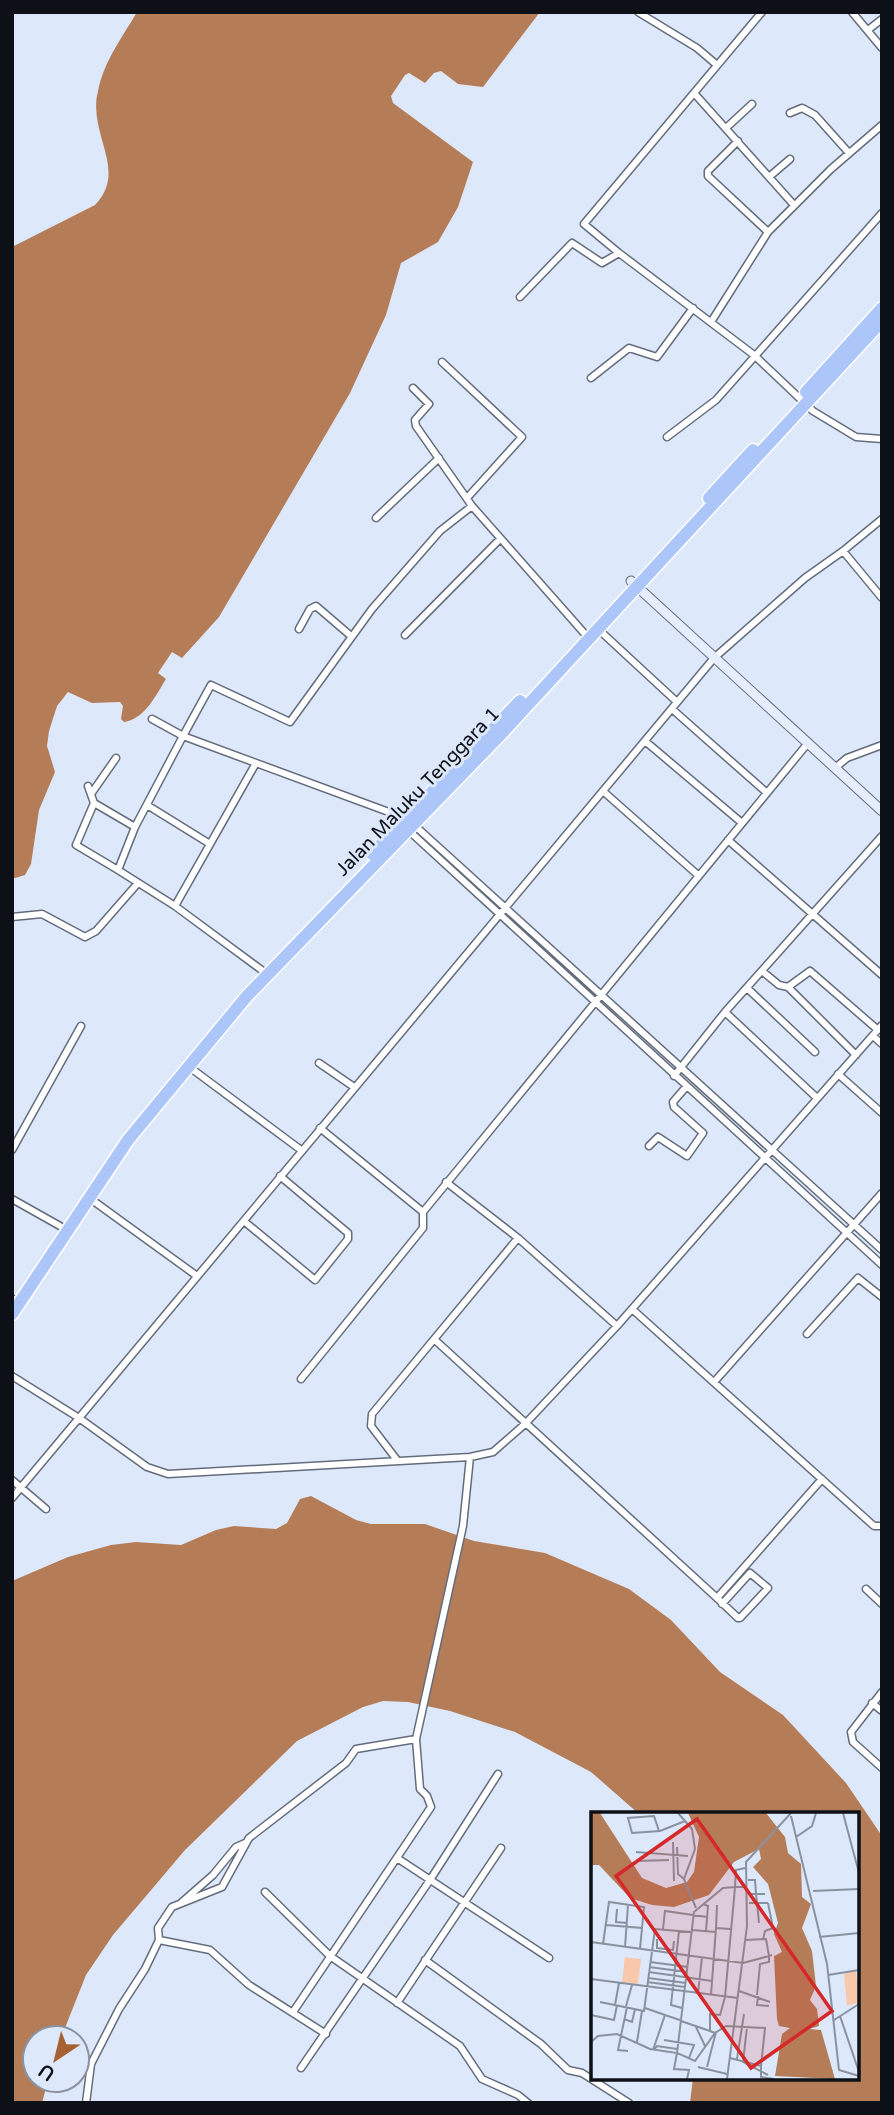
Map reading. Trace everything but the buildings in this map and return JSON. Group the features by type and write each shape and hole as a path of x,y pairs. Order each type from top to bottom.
{"highway":[{"name":"Jalan Maluku Tenggara 1","path":"803,401 882,308"},
{"name":"Jalan Maluku Tenggara 1","path":"12,1299 102,1164 162,1083 584,633 634,584 803,401 882,321"},
{"name":"Jalan Maluku Tenggara 1","path":"406,823 598,629 634,584"},
{"name":"Jalan Maluku Tenggara 1","path":"12,1314 128,1140 264,972"}],"street":[{"path":"638,12 697,48 718,65"},
{"path":"762,12 584,224 754,355 803,401 852,435 882,439"},
{"path":"852,12 882,48"},
{"path":"868,30 882,19"},
{"path":"694,93 794,205"},
{"path":"726,128 752,104"},
{"path":"790,113 802,108 811,112 849,153"},
{"path":"711,322 768,232 849,153 882,125"},
{"path":"738,142 708,174 768,232"},
{"path":"769,177 790,159"},
{"path":"667,437 716,400 882,214"},
{"path":"520,297 572,243 604,264 619,253"},
{"path":"591,378 629,348 657,357 693,308"},
{"path":"442,362 522,437 467,498"},
{"path":"413,388 429,404 414,424 472,506 584,633"},
{"path":"376,518 439,458"},
{"path":"118,870 135,828 211,685 290,722 351,636 430,542 472,506"},
{"path":"12,1498 714,658 797,584 882,519"},
{"path":"405,635 500,539"},
{"path":"843,551 882,598"},
{"path":"634,584 882,811"},
{"path":"299,629 310,609 316,606 351,636"},
{"path":"598,629 677,702"},
{"path":"672,709 767,793"},
{"path":"152,719 183,736 406,823 601,993 882,1250"},
{"path":"645,741 742,824"},
{"path":"301,1379 423,1228 423,1212 446,1182 808,743"},
{"path":"835,768 847,758 882,745"},
{"path":"91,794 116,758"},
{"path":"174,906 256,763"},
{"path":"88,786 94,803 135,828"},
{"path":"604,792 699,876"},
{"path":"94,803 76,845 174,906 264,972"},
{"path":"147,805 210,844"},
{"path":"406,823 499,914 882,1265"},
{"path":"674,1076 725,1012 882,836"},
{"path":"728,840 882,975"},
{"path":"12,917 42,914 85,937 96,931 138,883"},
{"path":"762,971 779,985 788,988 856,1055"},
{"path":"788,988 810,971 877,1030 882,1044"},
{"path":"747,988 815,1052"},
{"path":"725,1012 817,1098"},
{"path":"12,1150 81,1026"},
{"path":"12,1376 79,1418 147,1467 162,1474 470,1457 494,1452 525,1424 617,1326 877,1030"},
{"path":"319,1063 354,1087"},
{"path":"188,1066 301,1150"},
{"path":"838,1074 882,1113"},
{"path":"649,1146 658,1137 687,1157 703,1138 704,1133 674,1107 673,1102 687,1087"},
{"path":"320,1128 423,1212"},
{"path":"245,1222 315,1280 348,1239 348,1233 280,1176"},
{"path":"446,1182 518,1238 617,1326"},
{"path":"715,1381 882,1193"},
{"path":"88,1197 197,1276"},
{"path":"12,1199 61,1226"},
{"path":"397,1460 371,1426 372,1414 518,1238"},
{"path":"807,1334 858,1278 882,1297"},
{"path":"632,1309 874,1526 882,1525"},
{"path":"435,1340 719,1601 740,1618 768,1588 750,1573 719,1601"},
{"path":"293,2012 431,1805 419,1788 416,1739 463,1526 470,1457"},
{"path":"719,1601 822,1479"},
{"path":"12,1480 46,1509"},
{"path":"866,1589 882,1604"},
{"path":"882,1692 855,1725 852,1736 853,1742 882,1768"},
{"path":"872,1703 882,1712"},
{"path":"180,1905 213,1875 236,1847 245,1843 279,1812 346,1763 356,1749 416,1739"},
{"path":"301,2068 430,1880 498,1774"},
{"path":"86,2103 91,2064 159,1940 158,1928 172,1907 222,1887 245,1843"},
{"path":"397,2003 501,1848"},
{"path":"397,1858 548,1958"},
{"path":"265,1892 330,1956 460,2046 482,2079 528,2103"},
{"path":"159,1940 210,1950 249,1984 326,2034"},
{"path":"425,1960 541,2044 568,2070 582,2073 591,2079"},
{"path":"593,2080 629,2103"}],"shaded area":[{"path":"137,12 540,12 483,87 458,84 441,71 434,73 425,83 409,73 391,96 393,103 473,162 458,207 438,242 401,263 386,315 350,393 219,617 182,658 172,652 158,673 166,679 149,705 138,716 124,722 121,719 123,706 120,702 92,703 68,692 57,706 47,746 55,772 39,810 31,864 25,875 12,879 12,247 95,205 104,192 108,165 98,122 98,91 109,60"},
{"path":"311,1496 356,1520 371,1524 425,1524 474,1541 545,1553 629,1589 671,1620 720,1672 783,1715 846,1783 882,1836 882,2103 690,2103 693,2080 859,2080 859,1812 637,1812 591,1772 515,1732 450,1711 408,1702 383,1701 363,1707 297,1741 185,1850 113,1935 86,1975 67,2024 21,2024 21,2094 44,2094 42,2103 12,2103 12,1581 68,1557 111,1545 136,1542 181,1545 216,1530 234,1526 276,1529 287,1523 300,1499"}]}
